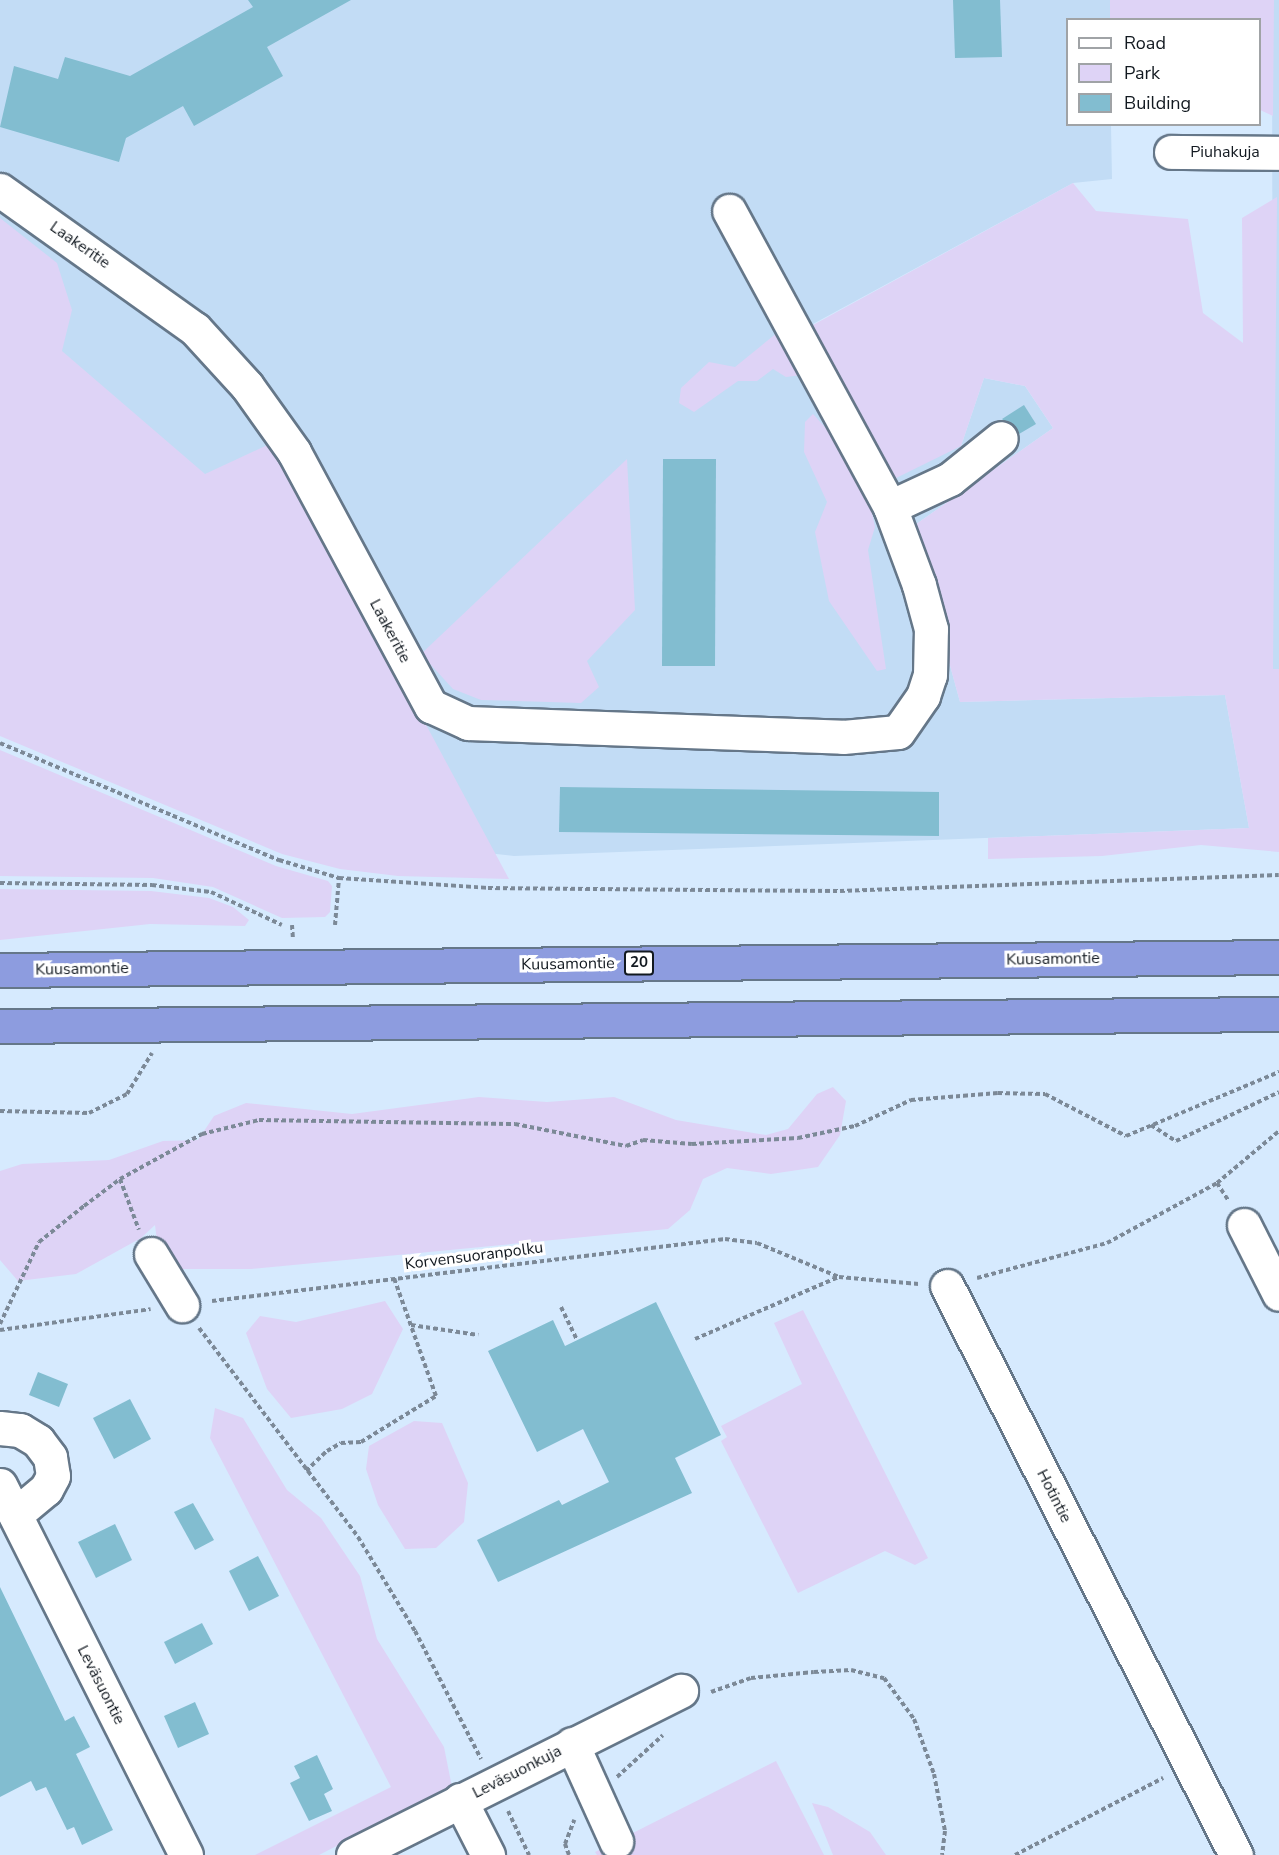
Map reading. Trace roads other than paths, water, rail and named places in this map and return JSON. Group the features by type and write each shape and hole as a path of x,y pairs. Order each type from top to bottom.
{"highway":[{"name":"Kuusamontie","path":"0,970 1279,957"},
{"path":"0,1026 1279,1014"}],"street":[{"name":"Piuhakuja","path":"1171,152 1279,153"},
{"name":"Laakeritie","path":"0,190 195,329 247,386 294,452 431,706 468,723 843,737 898,732 923,696 930,675 931,629 890,507"},
{"path":"729,211 890,507 950,479 1001,438"},
{"path":"1244,1226 1279,1294"},
{"path":"152,1254 182,1305"},
{"name":"Hotintie","path":"947,1286 1236,1855"},
{"path":"0,1428 20,1430 38,1441 52,1466 53,1476 46,1489 15,1515"},
{"name":"Leväsuontie","path":"0,1485 186,1855"},
{"name":"Leväsuonkuja","path":"354,1855 403,1844 460,1800 572,1744 692,1695"},
{"path":"572,1744 598,1795 616,1841"},
{"path":"460,1800 488,1855"}]}
